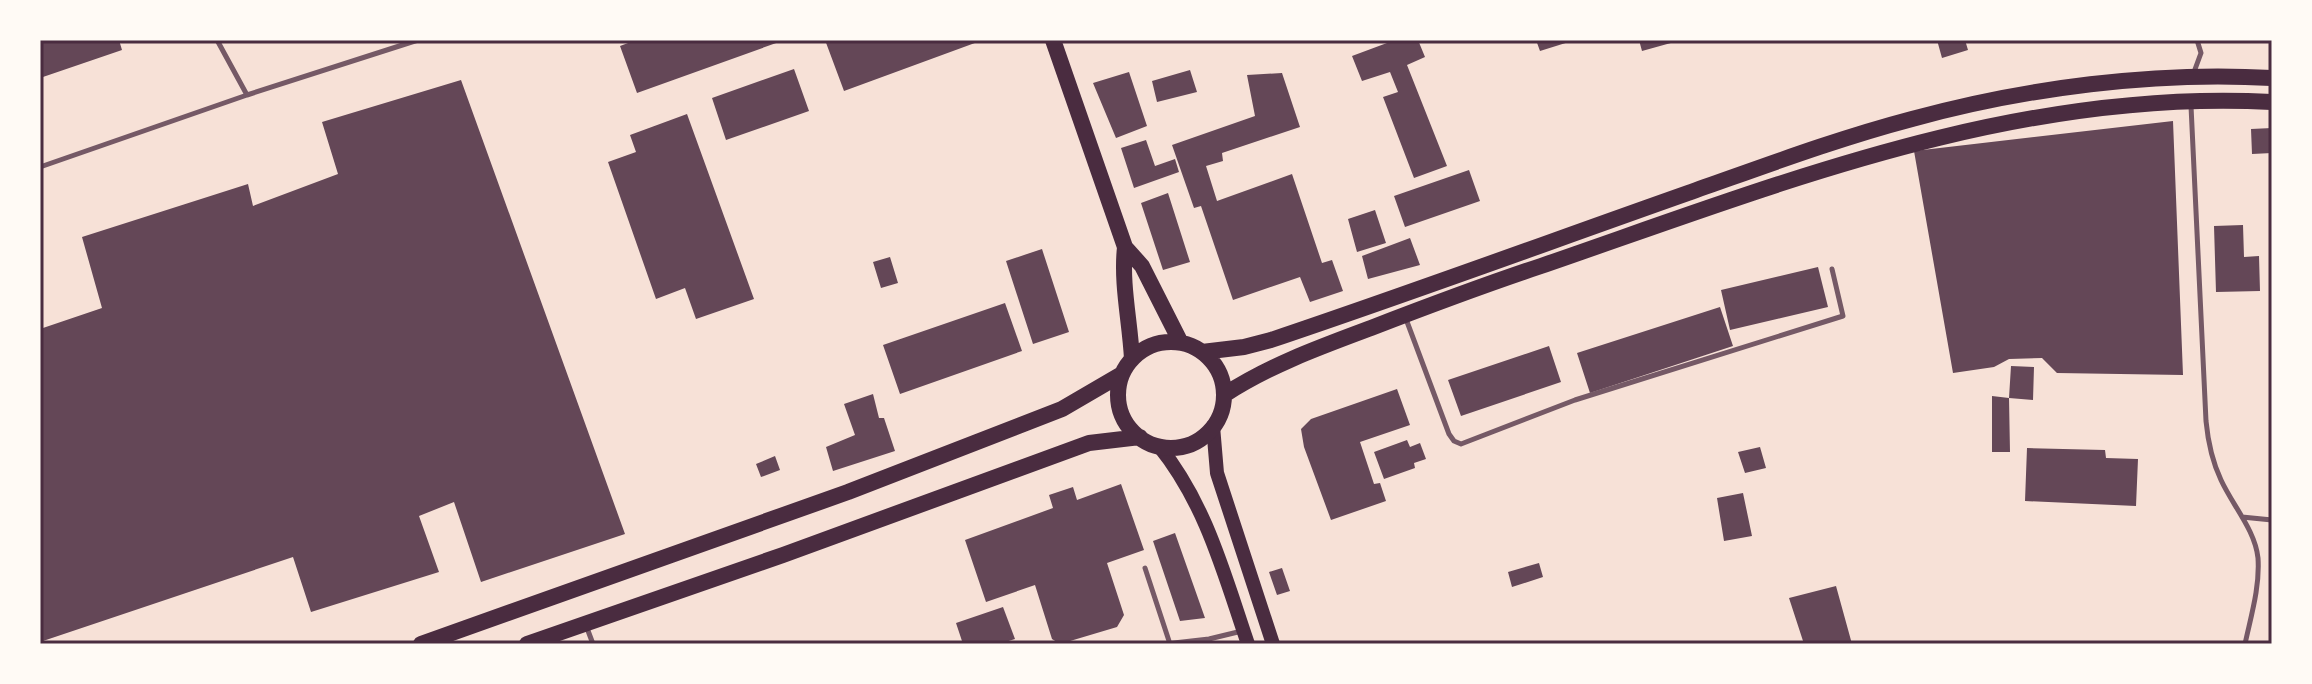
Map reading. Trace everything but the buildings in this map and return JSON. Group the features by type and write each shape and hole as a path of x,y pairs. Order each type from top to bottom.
{"main road":[{"path":"1053,40 1125,247 1142,266 1181,343"},
{"path":"1202,352 1257,344 1837,142 1913,119 2024,95 2192,77 2272,78"},
{"path":"2191,101 2192,77"},
{"path":"1224,395 1277,364 1405,315 1721,203 1916,141 2017,120 2108,107 2191,101 2272,102"},
{"path":"1125,247 1122,273 1132,359"},
{"path":"1398,294 1405,315"},
{"path":"1159,446 1186,445 1203,436 1221,412 1224,395 1219,373 1202,352 1181,343 1154,344 1132,359 1122,374 1118,393 1121,411 1130,428 1159,446 1202,513 1246,637"},
{"path":"421,644 721,539 1030,422 1076,402 1122,374"},
{"path":"1213,426 1217,473 1273,644"},
{"path":"527,644 783,555 1089,443 1140,437"}],"lane":[{"path":"217,40 247,95"},
{"path":"40,167 418,40"},
{"path":"2192,77 2201,53 2197,40"},
{"path":"2191,101 2210,451 2258,556 2257,584 2245,644"},
{"path":"1405,315 1449,434 1461,444 1575,400 1843,316 1832,269"},
{"path":"2242,517 2272,520"},
{"path":"1145,568 1168,644 1246,637"},
{"path":"586,623 593,644"}]}
